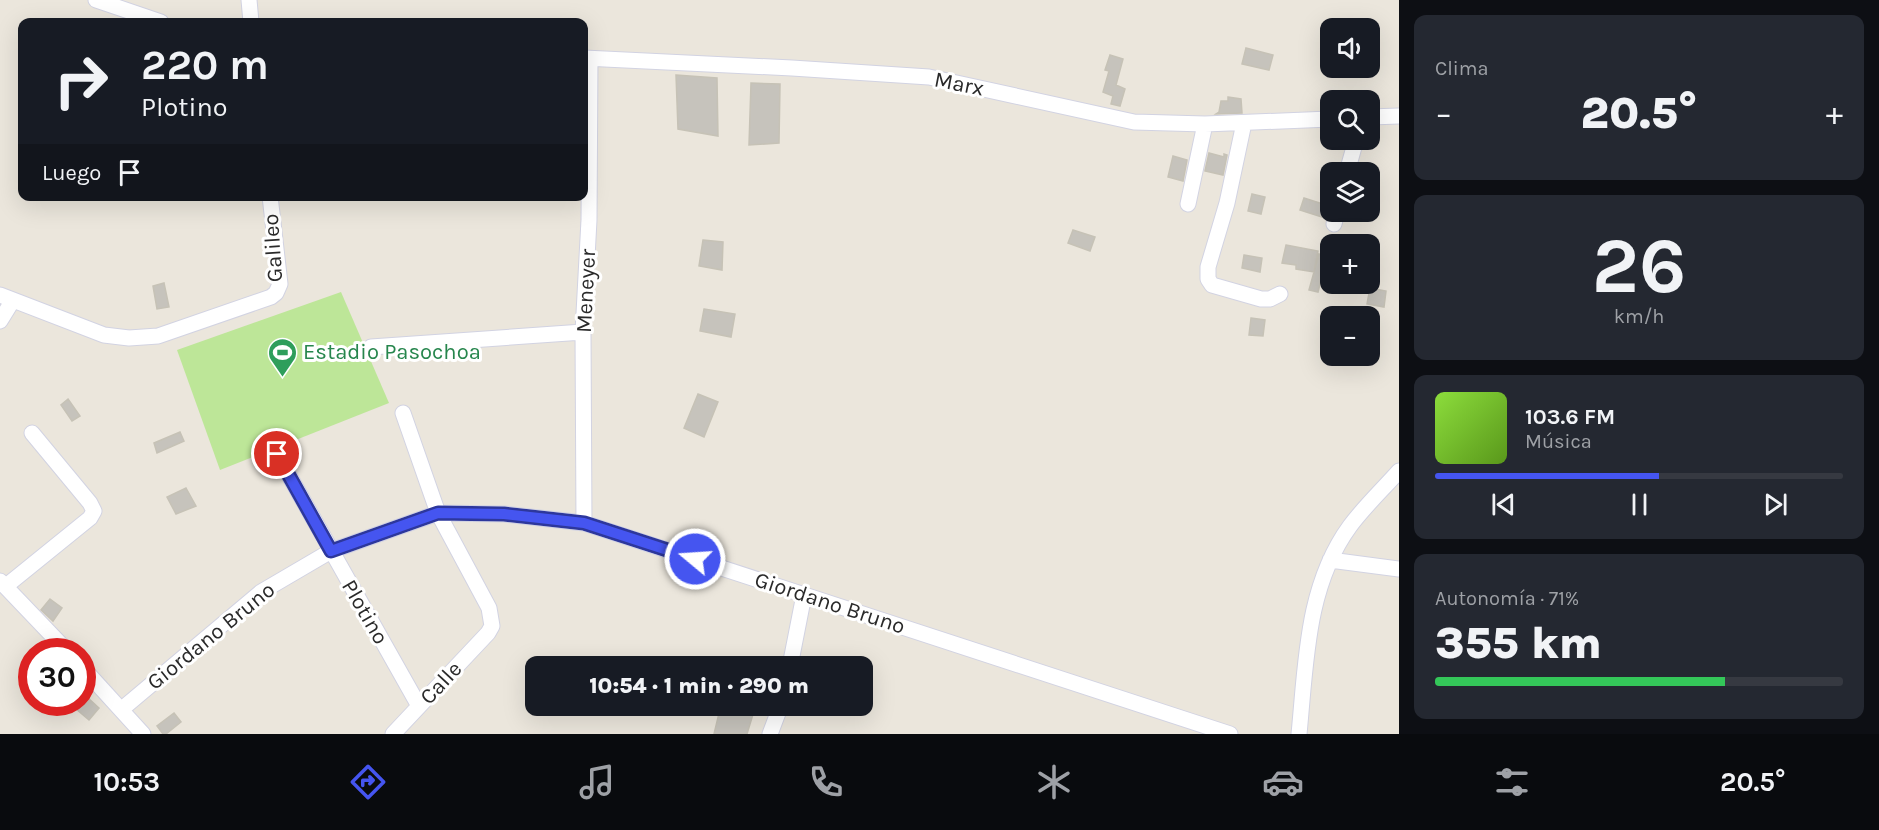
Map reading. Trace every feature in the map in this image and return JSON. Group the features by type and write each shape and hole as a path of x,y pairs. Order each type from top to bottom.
{"street":[{"path":"96,0 149,18"},
{"path":"249,0 251,18"},
{"name":"Marx","path":"588,58 929,77 1134,122 1205,124 1320,119"},
{"path":"1380,117 1399,116"},
{"path":"1244,123 1227,203 1208,267 1208,279 1212,285 1261,299 1270,299 1280,294"},
{"path":"1188,204 1205,124"},
{"name":"Meneyer","path":"584,523 583,332 589,220 588,139"},
{"name":"Galileo","path":"7,298 104,335 129,338 158,336 271,297 280,284 271,201"},
{"path":"0,321 7,298"},
{"path":"370,347 583,332"},
{"path":"404,413 438,513"},
{"path":"32,433 90,503 94,511 90,518 3,584 55,638"},
{"name":"Plotino","path":"277,454 419,706"},
{"path":"1299,734 1313,609 1330,560 1350,527 1399,471"},
{"name":"Giordano Bruno","path":"122,709 261,592 331,551 438,513 504,514 584,523 1230,734"},
{"name":"Calle","path":"393,734 492,626 489,608 438,513"},
{"path":"1330,560 1399,569"},
{"path":"792,656 804,595"},
{"path":"96,682 144,734"},
{"path":"770,734 777,716"}],"green space":[{"name":"Estadio Pasochoa","path":"341,292 389,403 220,470 177,350"}],"building":[{"path":"1246,48 1273,55 1269,70 1242,64"},
{"path":"1110,55 1123,59 1116,85 1125,89 1120,106 1111,104 1113,96 1103,92 1109,71 1105,70"},
{"path":"676,75 717,78 718,136 678,129"},
{"path":"751,83 780,84 779,143 749,145"},
{"path":"1228,97 1241,99 1242,113 1216,114 1219,112 1221,101 1228,101"},
{"path":"1209,153 1224,157 1224,154 1227,155 1223,175 1205,171"},
{"path":"1173,156 1187,160 1183,181 1168,177"},
{"path":"1252,194 1265,197 1261,214 1248,211"},
{"path":"1304,198 1320,203 1320,216 1300,210"},
{"path":"1073,230 1095,237 1090,251 1068,243"},
{"path":"703,240 723,242 722,270 699,266"},
{"path":"1286,245 1318,251 1314,272 1296,269 1296,265 1282,263"},
{"path":"1319,254 1320,254 1318,292 1309,290"},
{"path":"1244,255 1262,258 1260,272 1242,268"},
{"path":"164,283 169,307 157,309 153,286"},
{"path":"1380,290 1386,291 1384,307 1367,304 1369,294 1380,294"},
{"path":"704,309 735,314 731,337 700,331"},
{"path":"1251,318 1265,320 1263,336 1249,335"},
{"path":"698,394 718,402 704,437 684,428"},
{"path":"68,399 80,416 72,421 61,405"},
{"path":"180,432 184,441 157,453 154,443"},
{"path":"186,488 196,506 176,514 167,497"},
{"path":"50,599 62,608 53,621 41,610"},
{"path":"174,713 181,722 163,734 157,726"},
{"path":"718,716 752,716 747,734 714,734"}],"place":[{"name":"Estadio Pasochoa","path":"282,378"}],"route":[{"path":"277,454 331,551 438,513 504,514 584,523 695,559"}]}
